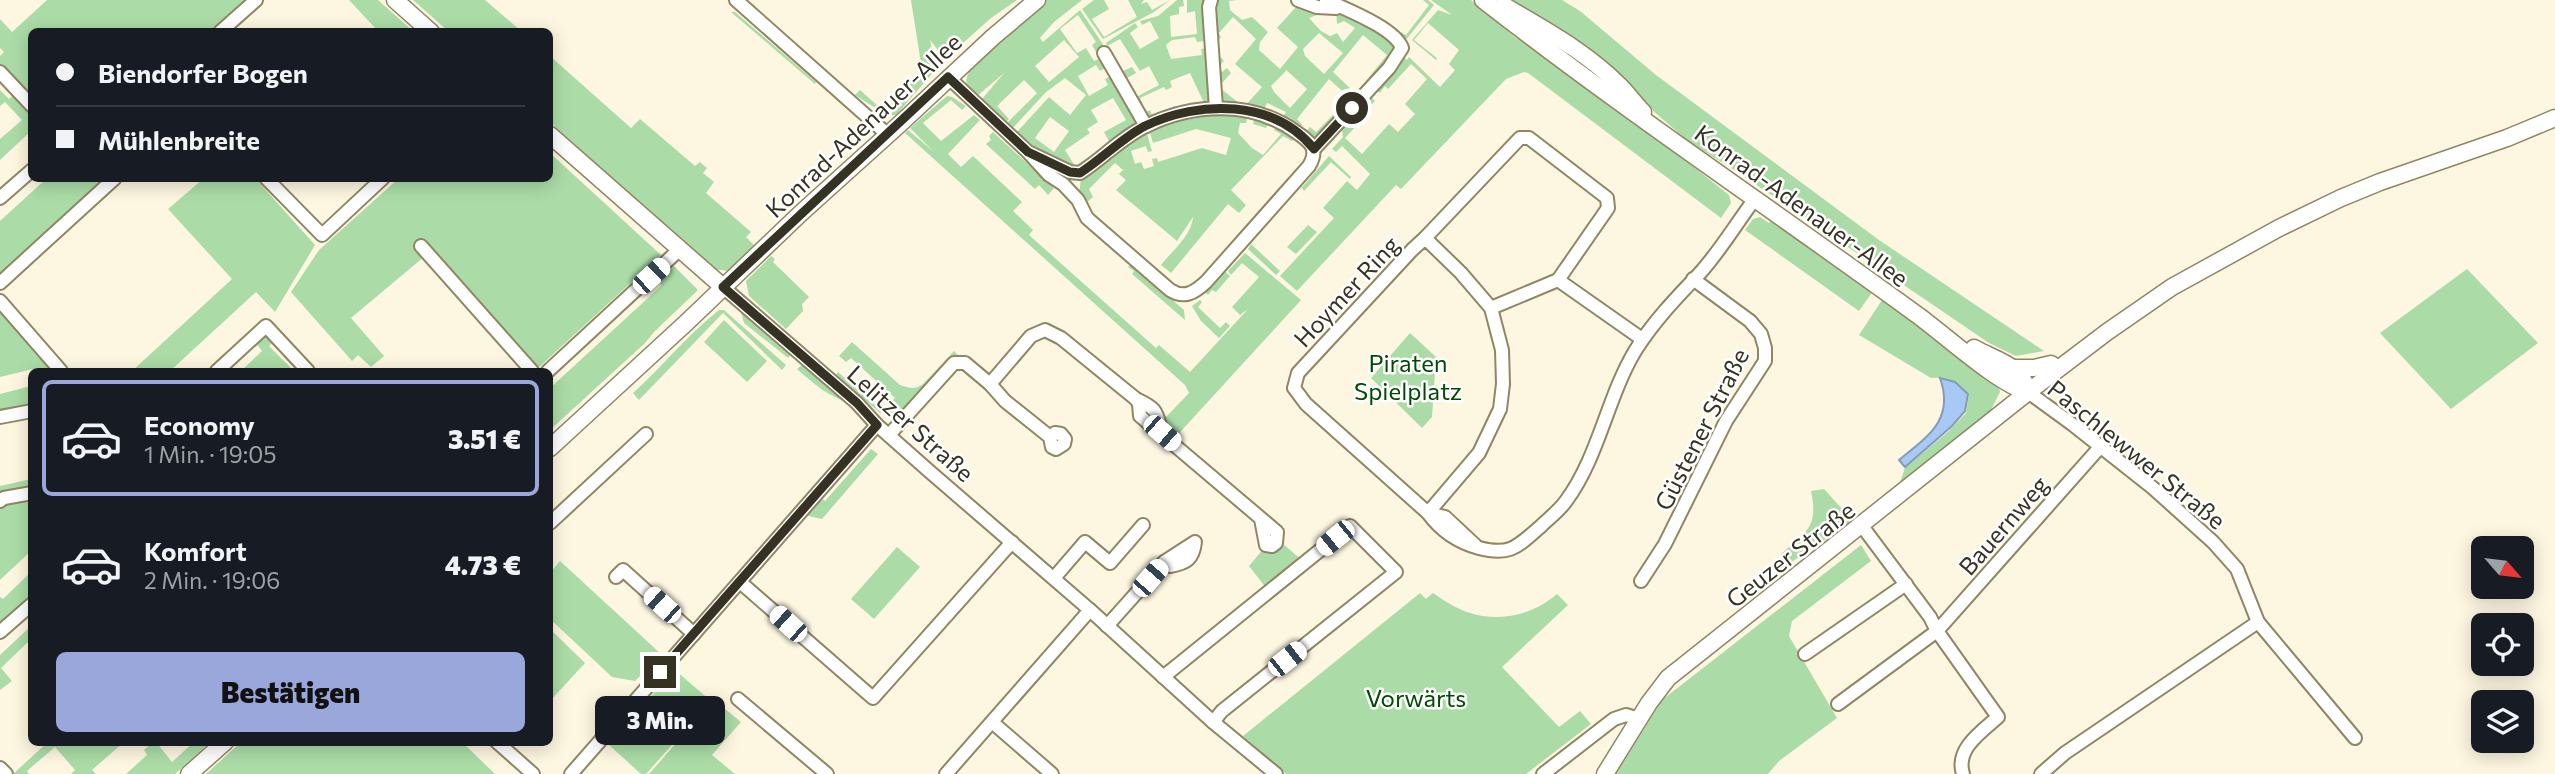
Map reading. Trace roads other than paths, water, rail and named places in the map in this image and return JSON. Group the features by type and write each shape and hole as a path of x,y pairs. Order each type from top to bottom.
{"main road":[{"path":"395,0 426,28"},
{"name":"Konrad-Adenauer-Allee","path":"553,445 948,77 1037,0"},
{"name":"Konrad-Adenauer-Allee","path":"1483,0 1639,118 1916,314 2009,384 2028,393"},
{"name":"Konrad-Adenauer-Allee","path":"1494,0 1584,55 1621,88 1661,132"},
{"name":"Geuzer Straße","path":"1605,774 1668,678 2058,369 2160,294 2278,228 2372,185 2478,149 2555,118"},
{"name":"Lelitzer Straße","path":"553,138 723,287"},
{"name":"Konrad-Adenauer-Allee","path":"1916,314 2015,368"},
{"path":"2015,368 2052,365 2058,369"},
{"path":"2015,368 2023,377 2028,393"},
{"path":"189,774 220,746"}],"street":[{"path":"224,28 256,0"},
{"path":"736,0 888,135"},
{"path":"1211,0 1209,7 1216,108"},
{"path":"1298,0 1347,10"},
{"path":"1314,149 1402,51 1401,44 1391,35 1326,0"},
{"path":"1104,53 1146,126"},
{"path":"0,72 28,102"},
{"path":"948,77 1049,175 1069,179 1146,126 1197,110 1216,108 1261,114 1295,131 1314,149 1315,157 1206,282 1187,295 1176,294 1170,290 1087,218 1069,179"},
{"path":"1425,238 1514,141 1520,138 1529,138 1604,194 1609,202 1608,208 1558,280 1491,308"},
{"path":"1078,200 1079,183 1087,169"},
{"path":"0,198 28,174"},
{"path":"0,283 110,182"},
{"path":"270,182 322,235 379,182"},
{"path":"1428,513 1445,517 1469,537 1477,548 1499,552 1520,545 1565,504 1578,482 1620,380 1643,339 1716,253 1754,200"},
{"name":"Hoymer Ring","path":"1425,238 1461,273 1491,308 1502,350 1503,384 1500,409 1479,453 1428,513 1306,404 1294,388 1298,373 1399,262 1425,238"},
{"path":"421,246 530,368"},
{"path":"551,368 680,249"},
{"name":"Güstener Straße","path":"1641,581 1665,544 1727,421 1765,361 1761,334 1750,321 1693,279"},
{"path":"1558,280 1643,339"},
{"name":"Lelitzer Straße","path":"723,287 857,403 877,425 1054,578 1213,722 1276,774"},
{"path":"1,303 58,368"},
{"path":"220,368 266,326 305,368"},
{"path":"990,384 1031,336 1045,330 1061,338 1136,398 1140,416 1261,519"},
{"path":"889,435 954,363 965,363 1005,401 1050,437"},
{"name":"Paschlewwer Straße","path":"2028,393 2101,446 2183,515 2237,569 2259,622 2355,738"},
{"path":"0,417 28,412"},
{"path":"570,774 877,425"},
{"path":"553,520 646,434"},
{"name":"Bauernweg","path":"1937,631 2101,446"},
{"path":"0,501 28,494"},
{"path":"1054,578 1085,542 1110,563 1143,526"},
{"path":"1163,677 1350,526 1396,572 1222,711 1213,722"},
{"path":"1862,526 1930,617 1998,717 1978,734 1964,751 1961,766 1963,774"},
{"path":"740,582 873,698 1012,542"},
{"path":"1107,626 1164,562"},
{"path":"616,577 623,570 694,634"},
{"path":"1805,654 1906,584"},
{"path":"0,632 28,608"},
{"path":"946,774 1090,610"},
{"path":"2041,774 2064,754 2259,622"},
{"path":"1838,704 1937,631"},
{"path":"738,699 827,774"},
{"path":"1543,774 1618,717 1631,715 1639,719"},
{"path":"992,722 1052,774"},
{"path":"502,746 533,774"}],"water":[{"path":"1940,378 1955,382 1968,394 1965,411 1905,467 1899,460 1928,435 1941,416 1944,393"}],"park label":[{"name":"Piraten Spielplatz","path":"1408,376"},
{"name":"Vorwärts","path":"1416,697"}]}
